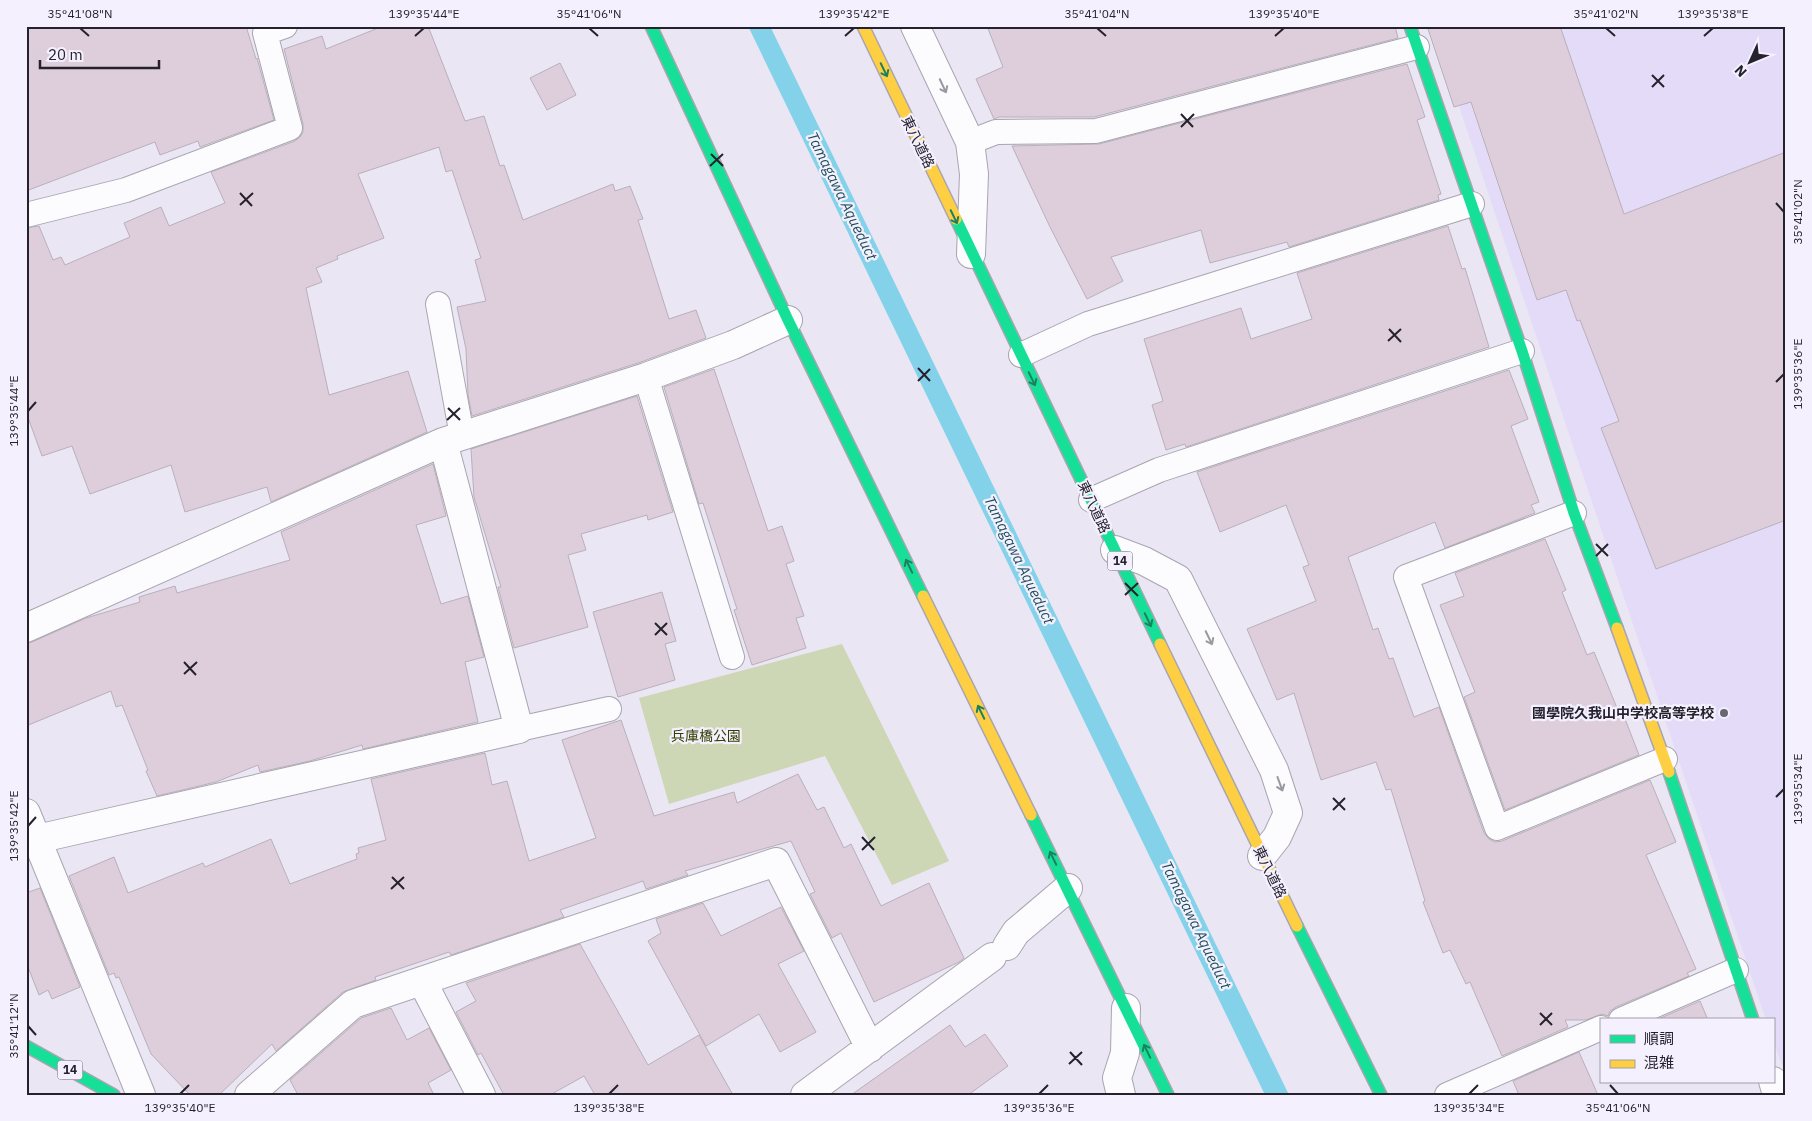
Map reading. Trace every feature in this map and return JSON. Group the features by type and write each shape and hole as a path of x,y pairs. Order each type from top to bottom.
{"main road":[{"path":"652,26 788,320 1168,1095"},
{"name":"東八道路","path":"862,26 1262,856 1381,1095"},
{"path":"1414,37 1522,352 1574,513 1666,759 1752,1018"},
{"name":"14","path":"26,1046 114,1095"}],"street":[{"path":"915,26 970,142 974,174 971,254"},
{"path":"26,628 452,439 646,377 733,345 788,320"},
{"path":"37,839 519,729 452,439"},
{"path":"1115,550 1144,561 1178,579 1274,770 1288,813 1277,838 1262,856"},
{"path":"26,813 141,1095"},
{"path":"249,1095 352,1004 776,862 870,1048"},
{"path":"804,1095 999,952 1016,932 1068,888"},
{"path":"422,981 481,1095"},
{"path":"1121,1095 1117,1078 1125,1053 1126,1008"}],"lane":[{"path":"26,215 126,190 290,128 265,33 285,26"},
{"path":"970,142 996,132 1096,131 1414,37"},
{"path":"1021,356 1088,324 1472,204"},
{"path":"438,304 452,439"},
{"path":"1091,500 1159,470 1522,352"},
{"path":"646,377 732,658"},
{"path":"1574,513 1406,577 1497,828 1666,759"},
{"path":"519,729 609,709"},
{"path":"1626,1018 1736,970"},
{"path":"1447,1095 1600,1028"}],"shaded area":[{"name":"國學院久我山中学校高等学校","path":"1432,26 1786,26 1786,1075 1774,1044 1774,1018 1765,1018"}],"green space":[{"name":"兵庫橋公園","path":"842,644 949,861 892,885 825,756 669,804 639,698"}],"water":[{"name":"Tamagawa Aqueduct","path":"748,26 770,26 1289,1095 1265,1095"}],"building":[{"path":"26,26 246,26 274,120 200,147 198,141 160,155 155,142 26,191"},
{"path":"383,26 428,26 465,121 484,116 500,166 504,165 523,220 613,184 615,191 630,186 643,219 638,220 669,319 696,310 706,338 641,362 472,416 468,395 466,349 457,307 486,301 475,260 481,258 452,170 446,172 439,147 358,174 384,238 337,256 338,259 316,268 322,282 306,288 329,395 408,371 427,432 271,502 267,487 185,512 171,465 90,494 72,446 42,456 26,412 26,228 39,226 53,260 61,257 65,265 130,237 124,223 161,207 169,226 225,203 211,172 295,141 303,132 303,124 284,49 322,36 326,49"},
{"path":"987,26 1395,26 1398,38 1094,117 999,117 994,119 976,79 1003,67"},
{"path":"1427,26 1560,26 1624,214 1786,152 1786,520 1656,569 1601,428 1619,421 1580,320 1577,321 1566,290 1537,300 1471,102 1454,107"},
{"path":"560,63 576,95 547,110 530,78"},
{"path":"1407,64 1425,117 1417,120 1441,194 1438,195 1439,200 1289,247 1287,242 1210,263 1201,230 1111,257 1123,281 1087,299 1050,227 1012,146 1099,144"},
{"path":"1448,226 1462,269 1465,268 1489,347 1186,447 1185,444 1166,450 1152,405 1163,401 1144,339 1241,308 1251,339 1312,319 1297,273"},
{"path":"714,369 768,531 782,526 794,561 786,564 804,616 796,618 806,648 752,665 734,610 737,609 703,503 699,504 664,387"},
{"path":"1509,370 1528,419 1511,426 1539,502 1531,505 1535,513 1445,548 1435,522 1348,557 1373,630 1378,628 1389,659 1393,658 1414,717 1439,707 1484,833 1489,839 1495,842 1502,841 1650,780 1676,842 1646,855 1696,969 1687,973 1689,976 1616,1007 1610,1011 1608,1016 1602,1014 1586,1020 1565,1020 1568,1027 1502,1056 1470,982 1466,984 1450,950 1443,953 1423,902 1425,901 1391,789 1386,790 1376,762 1321,780 1294,693 1277,700 1247,629 1316,601 1303,567 1309,565 1286,505 1220,532 1197,472"},
{"path":"637,396 673,512 648,520 647,515 581,534 586,550 568,555 588,627 514,648 498,587 501,587 474,497 471,449"},
{"path":"433,464 446,516 416,525 441,604 468,596 484,657 465,662 478,722 363,749 362,745 310,761 260,772 258,765 216,782 157,796 122,705 116,707 111,691 26,726 26,643 86,618 140,602 139,597 175,586 177,593 290,560 281,532"},
{"path":"1545,539 1566,590 1562,592 1587,655 1594,652 1617,708 1620,706 1639,755 1505,810 1464,697 1475,692 1440,605 1464,596 1455,573"},
{"path":"662,592 676,641 665,644 675,680 618,697 593,612"},
{"path":"621,720 654,816 734,792 737,803 798,774 817,810 824,807 844,848 851,844 881,906 929,883 964,958 874,1002 841,933 832,938 810,894 815,892 791,841 685,871 688,875 646,889 643,881 560,910 564,917 451,955 449,952 375,977 376,980 343,992 276,1051 272,1044 219,1095 190,1095 151,1054 119,977 116,978 114,973 109,975 69,876 114,857 128,893 203,863 205,867 271,839 290,884 357,859 358,848 386,840 371,779 485,753 492,785 507,781 529,861 596,838 562,740"},
{"path":"40,888 80,987 52,999 48,990 39,995 26,962 26,893"},
{"path":"703,903 721,936 781,907 804,951 778,964 816,1032 780,1052 759,1014 706,1046 648,941 661,933 656,919"},
{"path":"580,944 648,1065 699,1035 733,1095 595,1095 584,1076 550,1095 504,1095 481,1053 478,1055 456,1012 476,1001 466,983"},
{"path":"1700,1001 1707,1018 1661,1018"},
{"path":"391,1008 407,1040 429,1028 451,1070 428,1083 434,1095 298,1095 290,1080 361,1018"},
{"path":"950,1025 965,1047 985,1034 1008,1066 968,1095 851,1095"},
{"path":"1579,1052 1598,1095 1519,1095 1513,1081"}],"traffic: fast":[{"path":"651,26 788,320 923,596"},
{"path":"1410,26 1522,351 1574,513 1617,628"},
{"path":"956,219 1160,644"},
{"path":"1669,772 1752,1018"},
{"path":"1031,815 1168,1095"},
{"path":"1297,926 1381,1095"},
{"path":"26,1046 114,1095"}],"traffic: slow":[{"path":"863,26 956,219"},
{"path":"923,596 1031,815"},
{"path":"1617,628 1669,772"},
{"path":"1160,644 1297,926"}],"place":[{"name":"國學院久我山中学校高等学校","path":"1724,713"}]}
